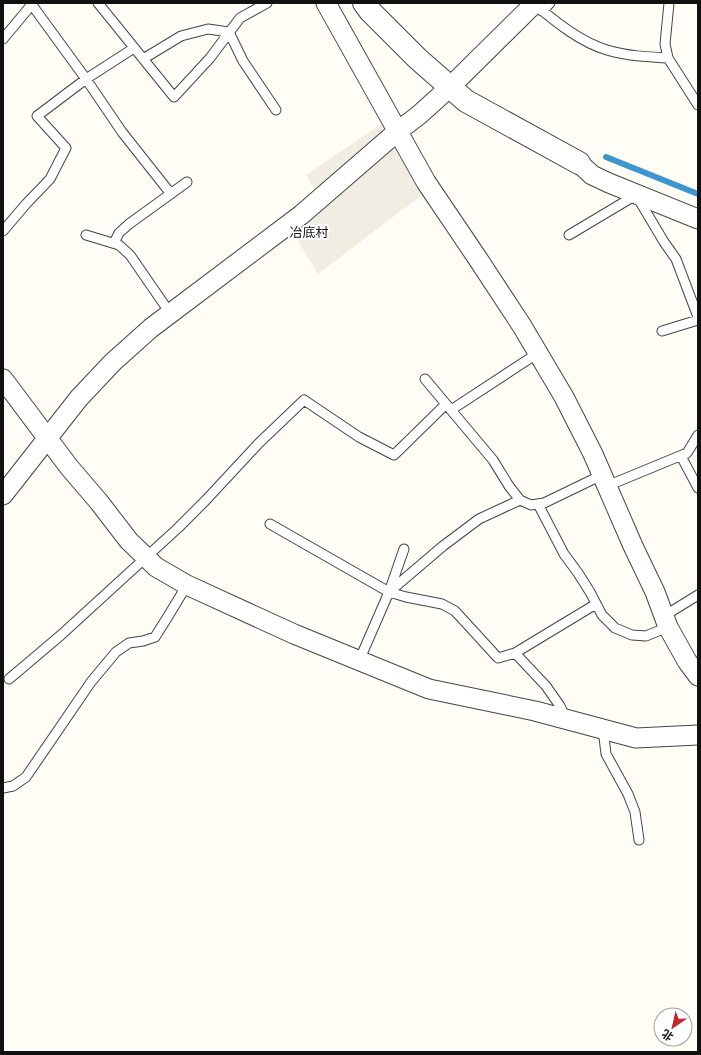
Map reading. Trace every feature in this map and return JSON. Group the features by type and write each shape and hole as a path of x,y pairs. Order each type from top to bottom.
{"street":[{"path":"326,3 426,182 478,259 564,396 655,592 666,621 687,661 698,676"},
{"path":"364,3 370,11 418,59 466,101 579,163 592,174 609,183 698,219"},
{"path":"3,495 79,398 113,362 170,313 301,215 398,131 419,115 539,5"},
{"path":"3,379 69,467 99,502 129,541 156,567 187,585 294,634 429,689 514,706 636,738 698,735"}],"lane":[{"path":"98,3 174,97 210,58 240,18 267,3"},
{"path":"669,3 664,44 668,58 698,105"},
{"path":"3,39 32,4 122,132 171,194"},
{"path":"539,5 556,22 588,43 607,50 636,56 668,58"},
{"path":"143,58 181,36 208,29 229,32"},
{"path":"229,32 243,61 276,110"},
{"path":"3,231 50,179 66,148 37,116 86,79 134,48"},
{"path":"114,243 119,233 187,182"},
{"path":"569,235 636,195 676,259 698,317"},
{"path":"86,235 119,245 130,255 170,313"},
{"path":"662,331 698,320"},
{"path":"9,679 61,635 178,528 259,443 304,400 359,437 394,454 449,407 538,353"},
{"path":"425,379 493,460 509,486 520,500 531,505 544,503 604,480 681,456 687,453 698,435"},
{"path":"681,456 698,488"},
{"path":"389,592 443,546 479,519 520,500"},
{"path":"538,504 564,554 590,592 602,615 615,628 632,635 646,636 698,595"},
{"path":"270,524 389,592 442,604 455,611 498,658 515,652 596,604"},
{"path":"359,660 389,592 404,548"},
{"path":"3,788 13,786 26,777 91,682 116,652 129,643 155,637 187,585"},
{"path":"515,652 546,686 560,706 566,719"},
{"path":"604,729 606,754 636,812 639,840"}],"shaded area":[{"path":"390,118 431,188 318,274 288,225 320,199 306,175"}],"waterway":[{"path":"606,157 698,194"}],"district":[{"name":"冶底村","path":"309,232"}]}
